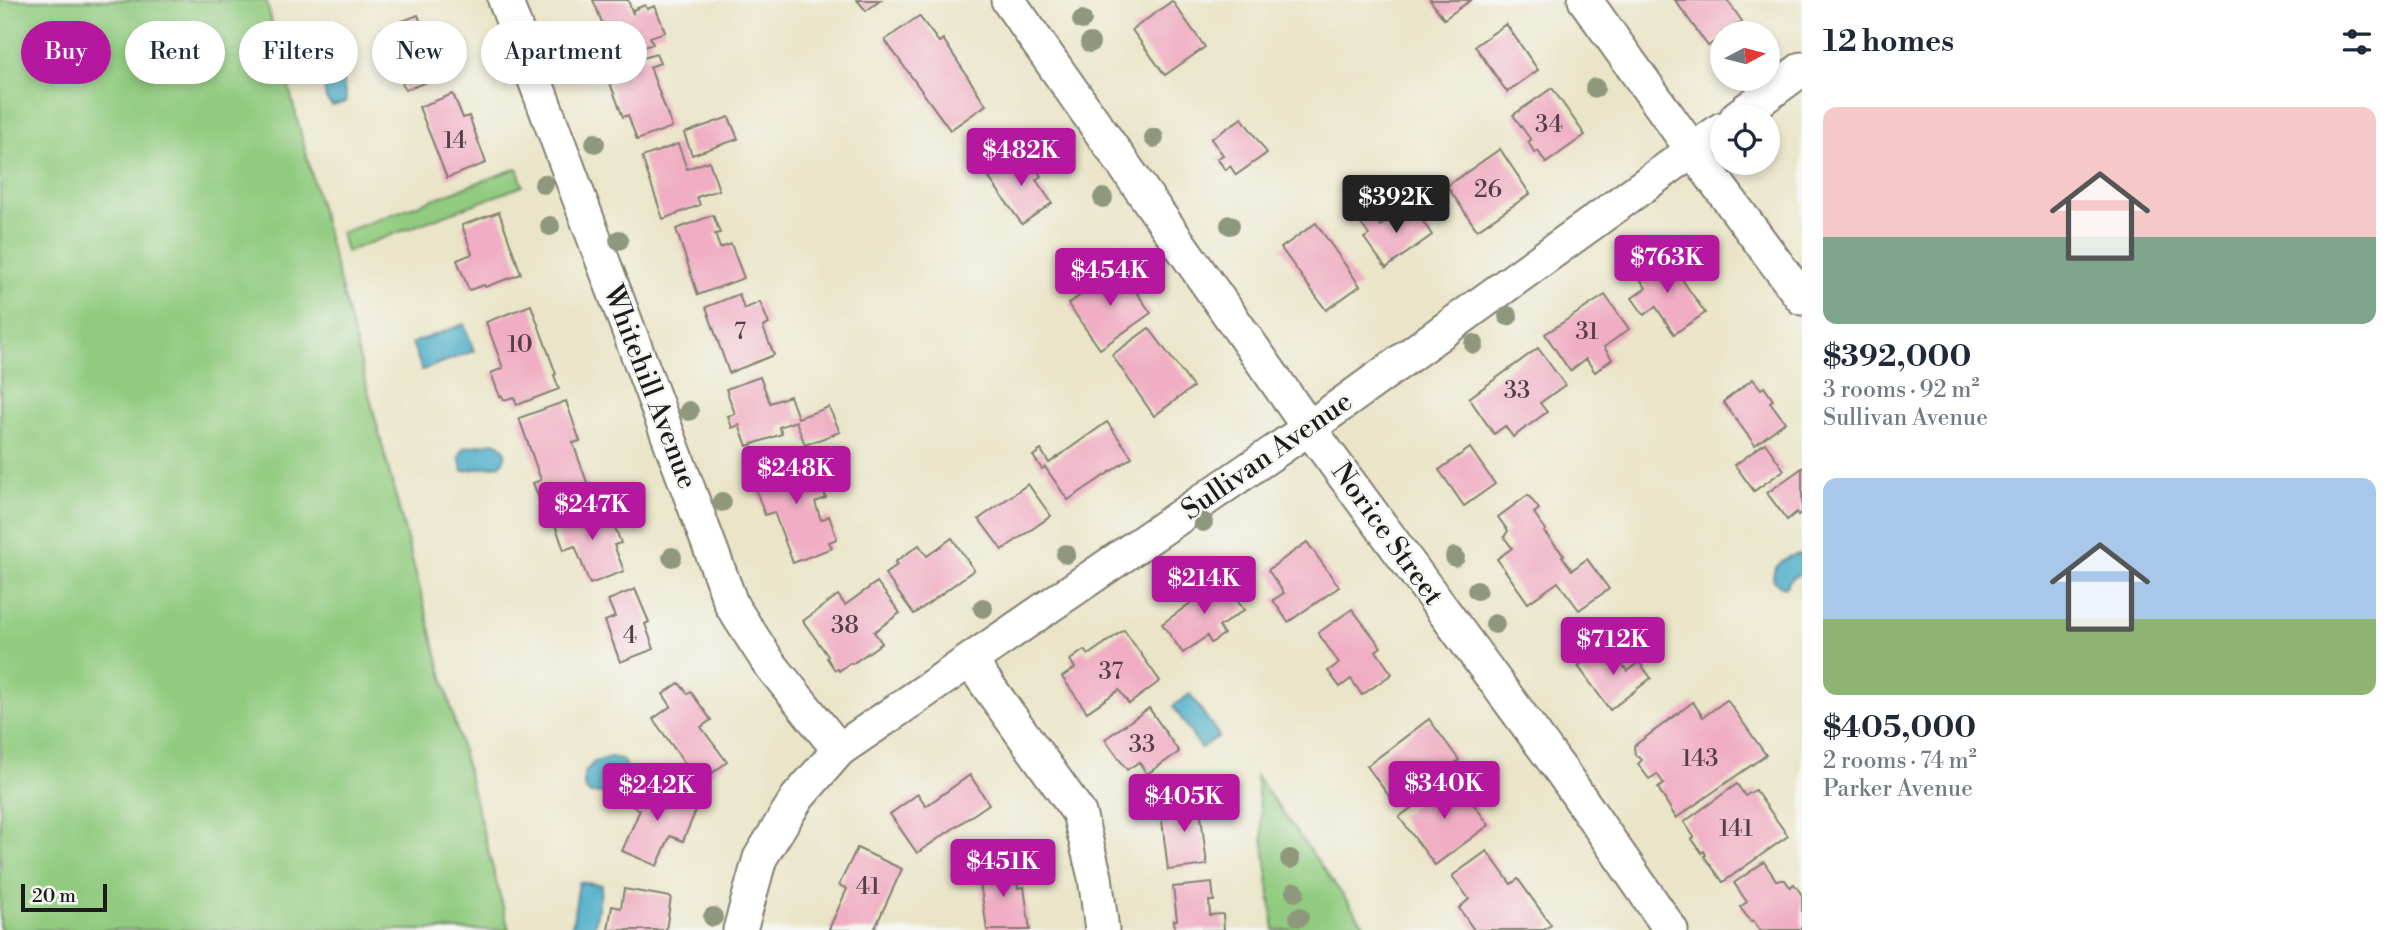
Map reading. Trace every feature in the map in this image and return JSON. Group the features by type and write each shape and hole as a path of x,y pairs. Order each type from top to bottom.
{"street":[{"name":"Whitehill Avenue","path":"505,0 732,607 769,663 839,750"},
{"name":"Norice Street","path":"1008,0 1309,428 1562,772 1671,930"},
{"path":"1585,0 1802,298"},
{"path":"1753,105 1802,69"},
{"name":"Sullivan Avenue","path":"740,930 760,858 797,798 839,750 1309,428 1710,138"},
{"path":"971,662 1079,813 1095,877 1102,930"}],"green space":[{"path":"0,0 266,0 271,21 239,21 239,84 288,84 509,930 0,930"},
{"path":"517,168 523,186 346,252 341,233"},
{"path":"1256,776 1368,930 1274,930"}],"water":[{"path":"324,84 344,84 346,102 332,106 326,99"},
{"path":"464,324 474,351 422,370 412,343"},
{"path":"494,442 505,452 505,458 500,465 463,471 459,457 464,448"},
{"path":"1802,554 1802,574 1793,577 1785,587 1777,584 1773,574 1780,563 1786,558"},
{"path":"1190,694 1219,736 1201,748 1173,706"},
{"path":"610,757 621,759 626,772 608,783 603,793 590,794 584,787 584,773 594,762"},
{"path":"579,882 602,885 594,930 572,927"}],"building":[{"path":"593,0 628,0 633,14 633,10 645,5 647,9 655,6 665,32 650,37 653,44 647,46 647,21 601,21"},
{"path":"857,0 881,0 866,11"},
{"path":"1430,0 1471,0 1444,19"},
{"path":"1675,0 1727,0 1742,21 1710,21 1708,46"},
{"path":"1172,1 1205,47 1165,75 1132,30"},
{"path":"418,15 420,21 403,21"},
{"path":"919,16 939,42 943,39 986,105 950,130 885,40"},
{"path":"1506,24 1538,70 1507,92 1475,46"},
{"path":"656,54 660,63 650,67 672,127 637,140 628,115 623,117 610,84 647,84 647,57"},
{"path":"403,84 422,84 405,90"},
{"path":"1552,88 1585,135 1546,163 1538,151 1535,153 1528,142 1531,140 1513,115"},
{"path":"453,94 463,118 469,116 486,163 447,178 419,107"},
{"path":"729,117 738,139 692,155 684,133"},
{"path":"1242,118 1267,153 1236,175 1230,166 1226,170 1217,159 1223,155 1211,139"},
{"path":"678,144 687,169 709,161 719,190 697,197 700,205 663,219 642,157"},
{"path":"1500,149 1530,194 1477,230 1447,186"},
{"path":"1024,153 1041,176 1036,180 1052,203 1022,224 989,178"},
{"path":"1411,204 1432,235 1386,268 1364,238 1369,235 1361,224 1372,215 1381,226"},
{"path":"499,212 521,274 469,290 457,260 472,254 462,225"},
{"path":"713,215 720,233 715,234 720,248 731,244 744,278 698,295 676,229"},
{"path":"1316,223 1360,286 1326,310 1281,248"},
{"path":"1660,254 1671,271 1675,269 1705,313 1674,334 1656,307 1644,315 1632,298 1646,288 1635,271"},
{"path":"1119,268 1151,313 1100,349 1068,304"},
{"path":"739,294 744,309 760,302 769,324 763,327 774,355 729,373 706,307"},
{"path":"1605,295 1629,329 1604,347 1612,359 1595,372 1586,359 1570,371 1545,334"},
{"path":"531,305 559,389 517,405 514,397 504,400 500,397 491,373 503,368 486,322"},
{"path":"1149,328 1193,387 1154,416 1112,355"},
{"path":"1538,348 1565,385 1540,403 1547,412 1513,437 1505,426 1494,434 1469,398"},
{"path":"760,377 770,403 790,396 798,418 829,407 840,432 805,445 796,421 779,427 782,434 747,446 739,425 732,428 728,416 735,414 726,389"},
{"path":"1753,379 1761,389 1764,387 1773,400 1770,402 1785,422 1755,445 1723,402"},
{"path":"566,401 580,441 573,443 591,494 544,511 533,483 541,480 519,418"},
{"path":"1107,422 1132,457 1068,500 1045,467 1042,469 1033,456 1041,450 1049,463"},
{"path":"1765,443 1784,470 1754,491 1735,465"},
{"path":"1470,448 1495,484 1464,506 1439,470"},
{"path":"810,453 826,498 815,502 821,520 829,516 837,539 829,542 832,548 793,563 774,512 765,515 751,476"},
{"path":"1802,468 1802,512 1798,515 1797,512 1787,520 1767,493"},
{"path":"1028,484 1051,516 1002,550 979,519"},
{"path":"1528,495 1539,509 1534,513 1546,530 1544,532 1564,555 1562,556 1572,570 1587,559 1609,589 1579,610 1558,582 1528,603 1497,559 1512,548 1504,537 1508,531 1498,517"},
{"path":"594,506 597,513 608,509 621,543 614,545 624,571 590,584 575,546 564,550 554,522"},
{"path":"952,538 974,570 914,614 885,574 897,565 895,562 919,545 927,556"},
{"path":"1307,542 1339,587 1288,622 1273,600 1284,593 1268,570"},
{"path":"1220,576 1244,610 1219,627 1224,634 1211,643 1207,636 1183,653 1162,624 1196,599 1194,595"},
{"path":"877,582 900,613 874,632 882,643 852,664 839,671 835,670 803,621 838,595 845,605"},
{"path":"635,589 649,622 645,624 654,649 620,662 605,621 615,617 608,600"},
{"path":"1352,609 1381,647 1376,651 1392,674 1362,695 1351,679 1340,687 1328,671 1339,663 1318,633"},
{"path":"1124,630 1160,681 1129,704 1119,690 1087,712 1062,677 1075,668 1070,660 1084,650 1088,655"},
{"path":"1608,644 1627,671 1639,662 1651,678 1610,710 1578,666"},
{"path":"679,683 688,694 691,692 711,720 701,727 727,762 699,783 653,719 671,706 663,694"},
{"path":"1727,700 1766,755 1676,818 1658,788 1664,784 1657,774 1649,779 1638,764 1642,760 1635,755 1634,746 1693,702 1703,717"},
{"path":"1149,708 1179,752 1147,774 1139,762 1127,770 1105,739"},
{"path":"1429,719 1459,760 1397,807 1367,766"},
{"path":"970,775 989,804 917,853 890,814 918,794 926,806"},
{"path":"1453,777 1489,825 1435,865 1399,817"},
{"path":"637,782 670,797 671,792 697,808 683,841 670,836 657,866 622,851 640,810 628,804"},
{"path":"1737,784 1745,796 1755,790 1788,836 1723,882 1704,856 1704,851 1702,853 1692,839 1694,837 1684,822"},
{"path":"1199,799 1207,865 1168,870 1160,804"},
{"path":"857,848 902,869 874,930 832,930 829,929 847,889 839,885"},
{"path":"1487,851 1511,884 1518,879 1551,925 1544,930 1474,930 1459,908 1469,899 1452,876"},
{"path":"1014,862 1018,888 1024,887 1030,930 987,930 978,868"},
{"path":"1764,862 1776,880 1785,880 1790,887 1794,884 1802,895 1802,930 1760,930 1740,907 1747,902 1734,883"},
{"path":"1212,883 1214,901 1209,901 1210,915 1223,914 1224,930 1175,930 1174,920 1177,920 1173,887"},
{"path":"624,889 671,897 666,930 608,930 612,906 621,908"}]}
